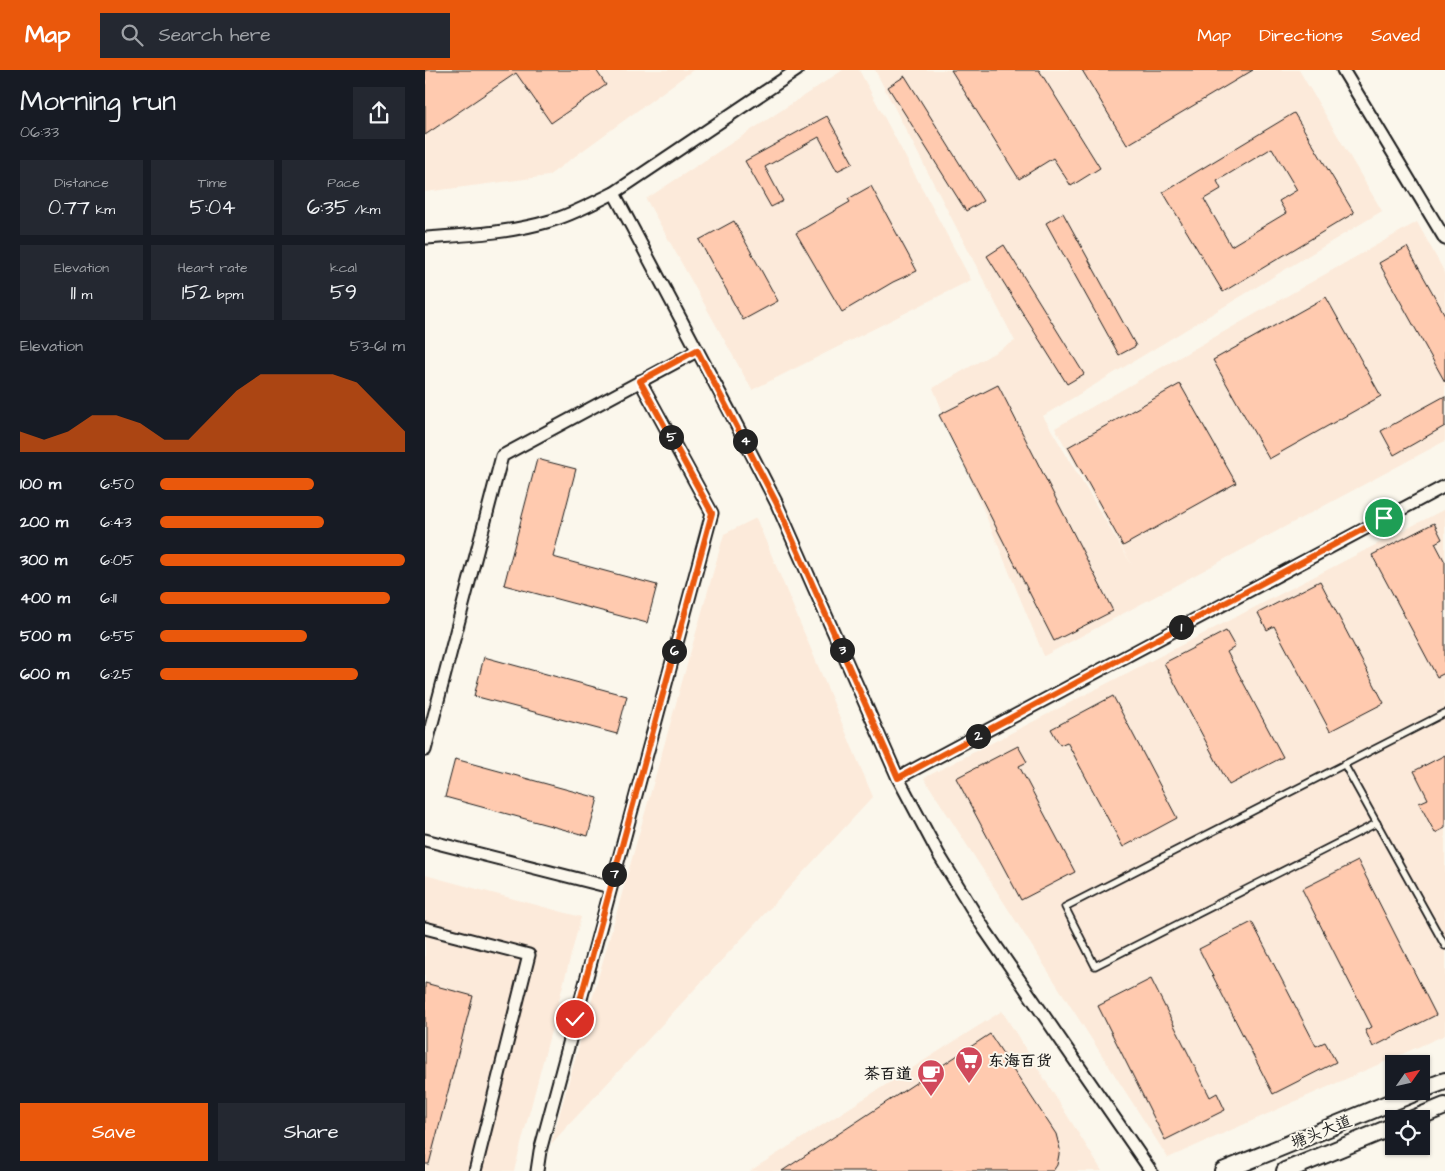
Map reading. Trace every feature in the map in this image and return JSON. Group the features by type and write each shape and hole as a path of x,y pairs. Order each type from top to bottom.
{"main road":[{"name":"塘头大道","path":"1430,1087 1445,1081"},
{"name":"塘头大道","path":"1223,1171 1398,1100"},
{"path":"1430,1112 1445,1106"},
{"name":"塘头大道","path":"1285,1171 1385,1130"}],"street":[{"path":"425,238 489,233 550,221 581,209 613,194 797,70"},
{"path":"1343,70 1445,239"},
{"path":"613,194 776,502 898,778 939,855 985,930 1151,1171"},
{"path":"425,750 502,456 697,350"},
{"path":"537,1171 540,1150 712,513 640,381"},
{"path":"898,778 1445,486"},
{"path":"425,840 611,887"},
{"path":"425,928 529,955 475,1171"}],"lane":[{"path":"1377,823 1095,966 1065,907 1445,713"},
{"path":"1345,764 1445,946"}],"shaded area":[{"path":"425,70 693,70 548,176 425,192"},
{"path":"843,70 859,70 971,280 752,390 646,199"},
{"path":"875,70 1299,70 1382,211 1043,416 1133,567 1055,428 1417,222 1445,273 1445,441 1044,656 933,388 1015,341"},
{"path":"1445,509 1445,1035 1400,1055 1385,1055 1385,1062 1168,1158 924,778"},
{"path":"756,518 873,797 551,1144 724,534"},
{"path":"425,875 581,917 514,1171 425,1171"},
{"name":"东海百货","path":"1002,1011 1102,1171 750,1171"}],"building":[{"path":"425,70 596,70 606,85 551,123 516,73 425,135"},
{"path":"951,70 1039,70 1100,168 1071,186 1053,158 1019,179"},
{"path":"1082,70 1253,70 1127,145"},
{"path":"905,76 983,201 966,211 888,87"},
{"path":"1294,113 1354,213 1223,292 1163,192","holes":["1272,148 1297,190 1279,201 1286,213 1231,246 1204,199 1221,189 1217,181"]},
{"path":"827,116 853,163 837,171 819,137 765,167 783,201 771,207 745,161"},
{"path":"871,186 917,271 893,282 842,312 796,233 850,202 848,199"},
{"path":"1063,213 1136,346 1119,355 1046,223"},
{"path":"734,221 778,301 743,320 699,240"},
{"path":"1004,245 1084,374 1067,384 987,256"},
{"path":"1407,247 1445,315 1445,382 1379,263"},
{"path":"1326,297 1381,396 1269,459 1213,360"},
{"path":"1180,384 1236,483 1123,546 1068,447"},
{"path":"998,385 1113,611 1054,641 939,415"},
{"path":"1445,396 1445,426 1394,455 1381,431"},
{"path":"537,459 576,469 553,557 657,585 647,623 504,585"},
{"path":"1434,523 1442,539 1435,543 1445,562 1445,673 1437,677 1372,555"},
{"path":"1320,581 1384,703 1330,731 1274,626 1267,630 1258,613"},
{"path":"1226,631 1235,647 1227,652 1283,757 1229,785 1164,663"},
{"path":"484,657 627,696 617,734 474,696"},
{"path":"1113,696 1177,818 1123,847 1067,742 1060,745 1051,729"},
{"path":"1018,746 1027,762 1019,766 1075,872 1021,900 956,778"},
{"path":"1445,755 1445,828 1435,833 1419,803 1428,799 1414,771"},
{"path":"455,759 598,798 588,836 445,797"},
{"path":"1358,861 1436,1015 1373,1047 1365,1030 1372,1027 1302,889"},
{"path":"1252,922 1316,1046 1325,1042 1336,1062 1273,1094 1199,949"},
{"path":"1151,979 1210,1097 1217,1093 1225,1110 1165,1140 1098,1006"},
{"path":"425,983 473,996 429,1164 425,1164"},
{"name":"东海百货","path":"990,1034 1056,1134 1060,1149 1057,1165 1053,1171 782,1171"}],"place":[{"name":"东海百货","path":"969,1084"},
{"name":"茶百道","path":"931,1097"}],"route":[{"path":"575,1019 712,513 640,381 697,350 776,502 898,778 1384,518"}]}
